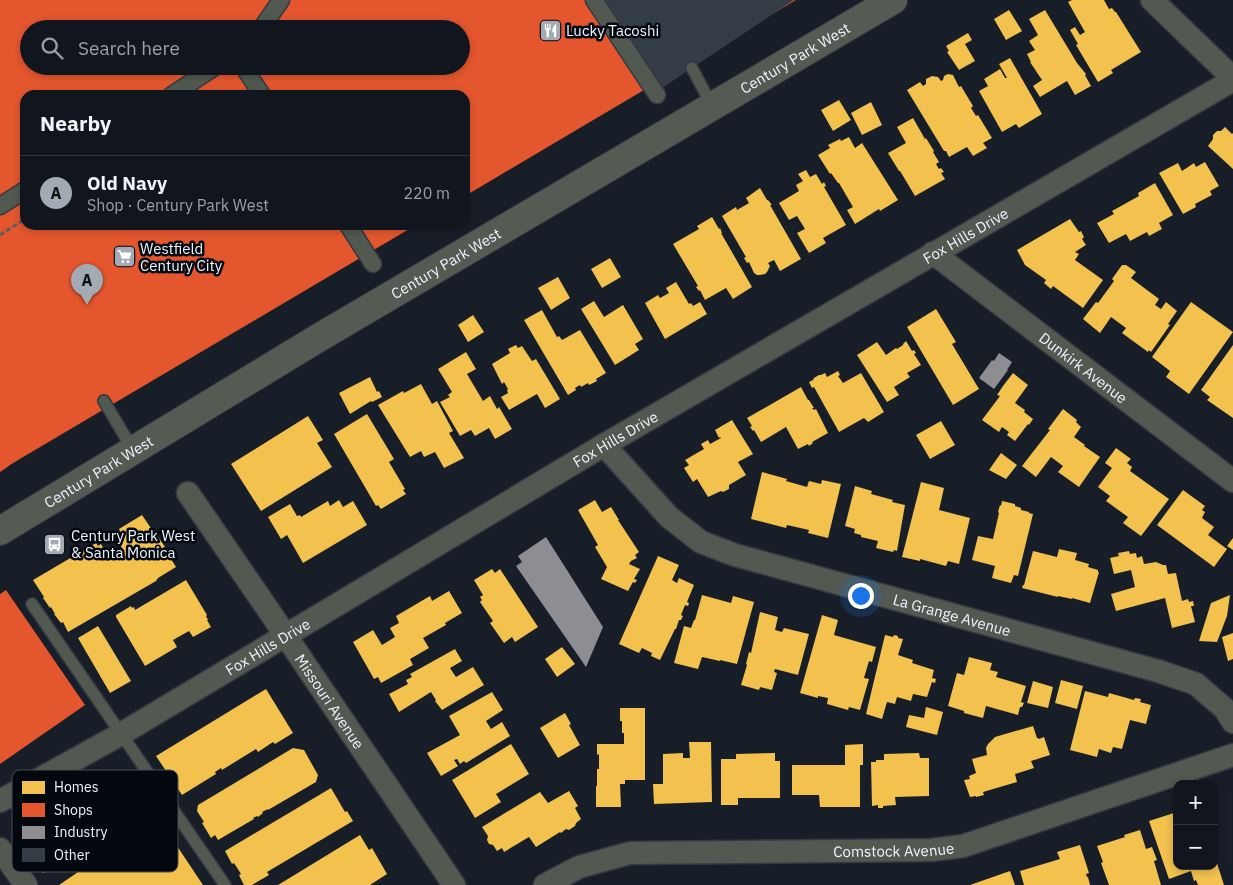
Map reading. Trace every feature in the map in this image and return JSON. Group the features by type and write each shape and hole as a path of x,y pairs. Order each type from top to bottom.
{"main road":[{"name":"Century Park West","path":"0,531 320,337 893,0"}],"street":[{"path":"267,20 280,0"},
{"path":"594,0 656,95"},
{"path":"1152,0 1233,79"},
{"path":"180,90 202,75"},
{"path":"248,75 259,90"},
{"name":"Fox Hills Drive","path":"56,770 121,734 604,445 1233,79"},
{"path":"0,206 20,193"},
{"path":"351,230 374,264"},
{"name":"Dunkirk Avenue","path":"933,254 1233,481"},
{"name":"La Grange Avenue","path":"604,445 669,517 701,542 735,555 1158,671 1196,684 1225,709 1233,722"},
{"name":"Missouri Avenue","path":"188,493 454,885"},
{"name":"Comstock Avenue","path":"545,885 579,867 630,853 932,850 963,846 1233,755"},
{"name":"Fox Hills Drive","path":"0,801 12,794"},
{"path":"0,848 12,865"},
{"path":"17,872 26,885"}],"lane":[{"path":"692,68 712,106"},
{"path":"104,401 133,450"},
{"path":"32,604 146,770"},
{"path":"178,817 225,885"}],"path":[{"path":"0,236 20,222"}],"building: Homes":[{"path":"1072,0 1104,0 1109,9 1112,8 1116,12 1141,52 1111,70 1113,73 1098,82 1076,45 1078,44 1070,30 1075,27 1080,35 1085,32 1068,2"},
{"path":"1009,10 1022,31 1006,40 994,19"},
{"path":"1045,10 1077,63 1086,74 1091,86 1075,95 1067,81 1040,97 1033,86 1042,80 1027,54 1035,50 1029,41 1038,35 1029,19"},
{"path":"968,33 972,40 965,44 975,61 959,70 947,52 949,51 946,46"},
{"path":"1010,58 1042,114 1019,128 1016,124 1002,132 979,91 988,86 984,79 1000,69 1005,78 1007,78 999,64"},
{"path":"948,74 953,75 959,87 961,86 973,106 971,108 976,116 978,115 992,138 983,143 987,148 973,156 967,147 949,157 907,90 920,82 923,86 926,84 926,79 932,76 938,77 941,81"},
{"path":"839,100 851,120 833,131 821,110"},
{"path":"871,102 882,125 862,135 851,113"},
{"path":"913,118 934,151 939,162 936,164 944,172 941,173 945,179 915,196 888,153 906,143 897,127"},
{"path":"1225,127 1233,133 1233,169 1208,146 1213,139 1213,135"},
{"path":"849,137 855,148 862,143 898,200 855,224 847,210 853,207 839,183 830,174 818,155 830,148 828,145"},
{"path":"1205,162 1219,186 1210,191 1212,195 1195,204 1196,207 1183,214 1159,173 1178,163 1182,171 1194,163 1196,167"},
{"path":"806,170 810,177 816,174 822,184 824,182 826,186 824,187 846,225 823,238 826,243 809,253 797,233 805,229 797,216 789,220 779,203 799,191 796,185 803,181 798,174"},
{"path":"1155,183 1173,215 1159,223 1162,229 1149,236 1147,232 1130,241 1126,234 1109,243 1097,223 1114,214 1112,211 1139,196 1138,193"},
{"path":"760,188 772,205 770,205 801,259 780,271 774,260 768,263 770,266 765,274 757,275 754,273 749,262 747,263 744,258 746,257 722,216 736,207 737,210 749,203 746,198"},
{"path":"712,217 752,287 733,299 726,288 705,300 673,244 699,229 697,226"},
{"path":"1070,219 1079,232 1081,231 1084,237 1082,239 1086,245 1075,252 1079,254 1075,260 1103,280 1083,308 1053,286 1051,289 1044,283 1046,280 1025,265 1017,250"},
{"path":"610,258 621,277 602,288 591,269"},
{"path":"1122,265 1126,265 1136,272 1131,278 1159,299 1155,305 1161,309 1166,302 1177,311 1168,324 1170,325 1151,352 1149,350 1148,352 1122,333 1126,328 1111,317 1100,333 1083,319 1096,302 1098,303 1114,281 1112,279"},
{"path":"558,277 570,298 551,310 538,288"},
{"path":"676,282 689,304 691,303 693,306 700,302 707,314 665,339 645,303 658,295 660,298 669,293 666,288"},
{"path":"594,301 604,317 623,305 643,339 635,344 639,350 615,365 581,309"},
{"path":"1191,302 1233,332 1189,394 1166,377 1170,371 1152,357"},
{"path":"936,309 956,342 952,344 979,389 953,405 907,327"},
{"path":"542,310 557,337 559,336 562,340 580,330 606,373 596,379 597,381 581,387 580,385 568,395 524,320"},
{"path":"473,315 484,332 468,342 458,325"},
{"path":"906,341 912,351 914,350 916,353 914,354 921,365 907,373 910,377 894,387 899,395 887,402 857,355 877,342 886,355 903,345"},
{"path":"516,345 518,348 522,346 532,361 536,359 560,399 545,408 537,394 509,410 501,397 508,393 508,389 504,382 502,384 492,364 510,353 508,349"},
{"path":"1233,345 1233,418 1207,400 1210,397 1201,390"},
{"path":"466,352 476,369 467,374 483,401 490,396 512,429 495,439 489,428 475,436 471,430 460,436 440,402 450,397 448,395 452,392 438,369"},
{"path":"838,371 840,375 838,376 843,383 861,373 884,412 868,422 864,418 839,432 814,387 812,388 809,382 819,375 825,373 827,377"},
{"path":"1013,373 1028,385 1015,403 1033,419 1015,441 1007,435 1009,432 1002,427 999,432 982,420 1000,396 997,395"},
{"path":"370,377 377,392 379,391 382,397 371,401 350,414 339,393"},
{"path":"421,384 432,404 437,401 453,431 449,433 464,458 444,468 435,452 424,457 421,451 410,457 378,405 403,391 404,393"},
{"path":"801,387 814,408 812,408 816,409 828,433 812,442 809,446 808,444 798,449 786,427 761,442 750,427 752,426 747,418"},
{"path":"1063,409 1077,420 1076,422 1081,427 1074,437 1100,457 1079,487 1058,472 1063,466 1051,457 1036,477 1022,466 1050,430 1048,429"},
{"path":"367,414 394,459 389,462 406,494 381,509 378,505 376,506 334,434"},
{"path":"308,416 323,440 317,443 332,467 261,511 231,464"},
{"path":"732,420 753,454 738,462 746,475 729,485 729,489 708,497 697,479 693,482 684,468 689,465 685,460 704,449 701,444 708,440 710,444 721,438 719,438 715,430"},
{"path":"941,421 955,445 930,459 916,435"},
{"path":"1116,448 1131,459 1127,463 1132,467 1130,471 1169,499 1141,536 1123,523 1128,517 1106,501 1110,496 1098,487 1112,468 1105,463"},
{"path":"1001,453 1017,465 1006,479 989,470"},
{"path":"762,472 807,487 809,481 821,484 822,480 841,484 828,538 808,533 809,530 787,525 786,528 751,519"},
{"path":"921,482 944,488 939,510 970,518 959,564 948,561 946,566 920,559 920,561 902,557"},
{"path":"855,486 872,491 871,494 893,500 892,502 905,505 897,551 894,550 893,552 876,548 878,541 861,537 861,535 854,533 855,529 845,526"},
{"path":"1183,490 1205,506 1202,510 1205,512 1202,518 1214,527 1208,535 1227,549 1214,567 1157,525"},
{"path":"339,500 343,507 353,501 367,525 303,563 287,535 281,539 268,517 290,504 297,516 300,515 301,517 328,501 330,506"},
{"path":"595,500 602,512 611,507 639,552 635,555 637,558 629,564 640,569 634,579 637,580 635,583 633,582 628,591 601,579 607,567 595,547 598,545 578,510"},
{"path":"1002,501 1015,504 1021,510 1033,514 1018,576 1014,575 1011,583 992,578 995,566 972,560 978,536 993,539"},
{"path":"142,515 157,537 155,538 156,540 159,538 165,547 161,550 165,549 176,567 156,581 68,632 63,622 61,623 43,598 33,580 96,543 98,546 101,544 106,553 104,555 107,561 121,552 122,548 114,534"},
{"path":"1233,538 1233,550 1227,546"},
{"path":"1059,549 1077,553 1075,560 1089,564 1088,567 1098,570 1090,603 1022,588 1033,551 1057,557"},
{"path":"1129,551 1130,554 1136,553 1137,558 1142,556 1144,564 1156,562 1166,565 1168,574 1176,573 1182,601 1188,599 1189,602 1193,601 1194,606 1191,606 1195,622 1172,628 1165,598 1116,611 1111,594 1135,587 1131,570 1114,574 1110,558 1119,556 1118,553"},
{"path":"658,556 679,565 672,580 677,583 679,578 694,585 687,602 689,603 688,606 685,605 681,615 683,616 679,620 660,660 651,656 652,653 642,648 639,653 619,644"},
{"path":"492,569 495,573 500,569 538,627 515,642 512,637 504,643 490,623 493,621 480,602 482,600 480,597 483,595 474,580"},
{"path":"186,580 207,615 207,620 211,627 193,637 189,631 173,640 177,647 145,666 116,615 131,606 135,610"},
{"path":"449,591 462,613 423,638 429,648 410,659 413,665 381,683 378,677 374,679 353,642 373,630 382,645 395,637 390,628 399,623 396,616 430,596 432,601"},
{"path":"702,595 731,603 733,596 754,602 737,664 702,657 698,669 674,663 684,626 691,628"},
{"path":"1230,595 1227,616 1217,642 1199,641 1211,603"},
{"path":"760,612 778,617 775,630 782,632 784,628 809,634 798,675 775,669 774,672 777,673 772,690 760,687 759,690 741,685 749,652 751,653"},
{"path":"822,615 838,620 834,635 876,647 872,662 869,661 864,678 869,679 860,710 849,707 848,710 827,704 828,698 818,696 818,698 800,693"},
{"path":"98,626 131,681 110,693 78,638"},
{"path":"1233,633 1233,659 1228,661 1222,637"},
{"path":"885,635 893,637 894,635 903,639 898,655 913,660 912,663 934,670 932,678 936,679 935,683 932,682 927,697 913,694 911,701 897,697 895,704 887,702 882,719 866,714"},
{"path":"562,647 575,664 557,677 545,659"},
{"path":"455,649 462,661 450,668 456,677 473,667 484,685 442,710 431,692 399,712 389,694 408,684 406,680 412,677 410,674"},
{"path":"969,657 992,663 990,670 998,672 996,677 1026,686 1021,702 1024,703 1020,707 1018,715 986,706 983,718 948,706 957,673 964,675"},
{"path":"1061,680 1083,686 1077,709 1055,703"},
{"path":"1033,681 1053,687 1048,708 1027,703"},
{"path":"266,689 293,733 275,744 273,742 258,752 256,749 222,770 221,768 215,772 216,774 182,795 178,789 178,770 165,770 156,756"},
{"path":"1085,691 1108,697 1109,693 1134,700 1135,698 1141,699 1140,702 1151,705 1146,724 1130,720 1122,749 1113,747 1111,753 1099,749 1097,757 1070,750"},
{"path":"492,692 503,710 486,721 491,729 502,722 510,736 466,763 464,761 460,764 457,759 454,760 458,766 441,776 427,753 460,735 449,716"},
{"path":"926,707 943,712 937,735 906,727 909,715 924,718"},
{"path":"620,708 645,708 645,780 625,780 625,784 620,784 621,807 596,807 597,769 599,769 597,744 624,744"},
{"path":"565,713 580,745 558,758 540,728"},
{"path":"1033,726 1037,738 1044,737 1050,755 1031,761 1034,768 1015,774 1017,782 983,792 984,795 970,797 964,780 970,779 969,776 976,773 972,759 987,755 986,748 995,737"},
{"path":"689,742 711,742 712,802 654,804 653,784 663,784 663,754 683,753 683,758 690,758"},
{"path":"511,744 529,774 496,794 501,802 475,818 452,780"},
{"path":"863,744 863,765 860,765 860,807 820,807 819,795 792,795 792,765 845,765 845,745"},
{"path":"293,748 304,750 318,775 316,782 262,812 258,817 253,818 218,840 215,835 211,838 197,811 198,805"},
{"path":"775,753 775,761 780,761 780,798 738,798 738,805 721,805 721,759 736,759 736,754"},
{"path":"919,753 920,758 929,758 929,796 895,797 896,805 883,806 883,808 878,808 878,805 872,806 871,762 884,760 884,754"},
{"path":"331,788 345,812 347,811 353,821 267,872 269,875 252,885 244,885 239,875 241,874 234,863 232,864 225,851"},
{"path":"569,791 578,806 575,808 581,819 569,830 566,829 560,832 536,847 529,837 504,852 502,848 497,851 493,845 489,844 488,836 482,827 540,792 548,803"},
{"path":"1173,813 1173,870 1218,870 1218,866 1224,885 1198,885 1196,880 1194,881 1191,871 1169,879 1149,821"},
{"path":"1140,830 1146,849 1152,847 1157,860 1154,861 1161,885 1109,885 1097,846"},
{"path":"360,835 369,850 372,848 387,874 370,885 278,885"},
{"path":"1080,845 1089,873 1086,874 1090,885 1024,885 1020,871 1060,859 1057,852"},
{"path":"178,848 203,885 59,885 78,872 178,872"},
{"path":"1010,871 1015,885 970,885"}],"building: Shops":[{"name":"Westfield Century City","path":"0,0 796,0 470,193 470,90 20,90 20,230 408,230 0,472"},
{"path":"6,590 85,705 0,764 0,594"}],"building: Industry":[{"path":"999,353 1012,362 994,389 979,378"},
{"path":"546,537 603,627 586,667 516,566 522,562 518,556"}],"building: Other":[{"path":"603,0 794,0 662,88"}],"place":[{"name":"Lucky Tacoshi","path":"550,30"},
{"name":"Westfield Century City","path":"124,257"},
{"name":"Old Navy","path":"87,305"},
{"name":"Century Park West & Santa Monica","path":"55,544"}]}
